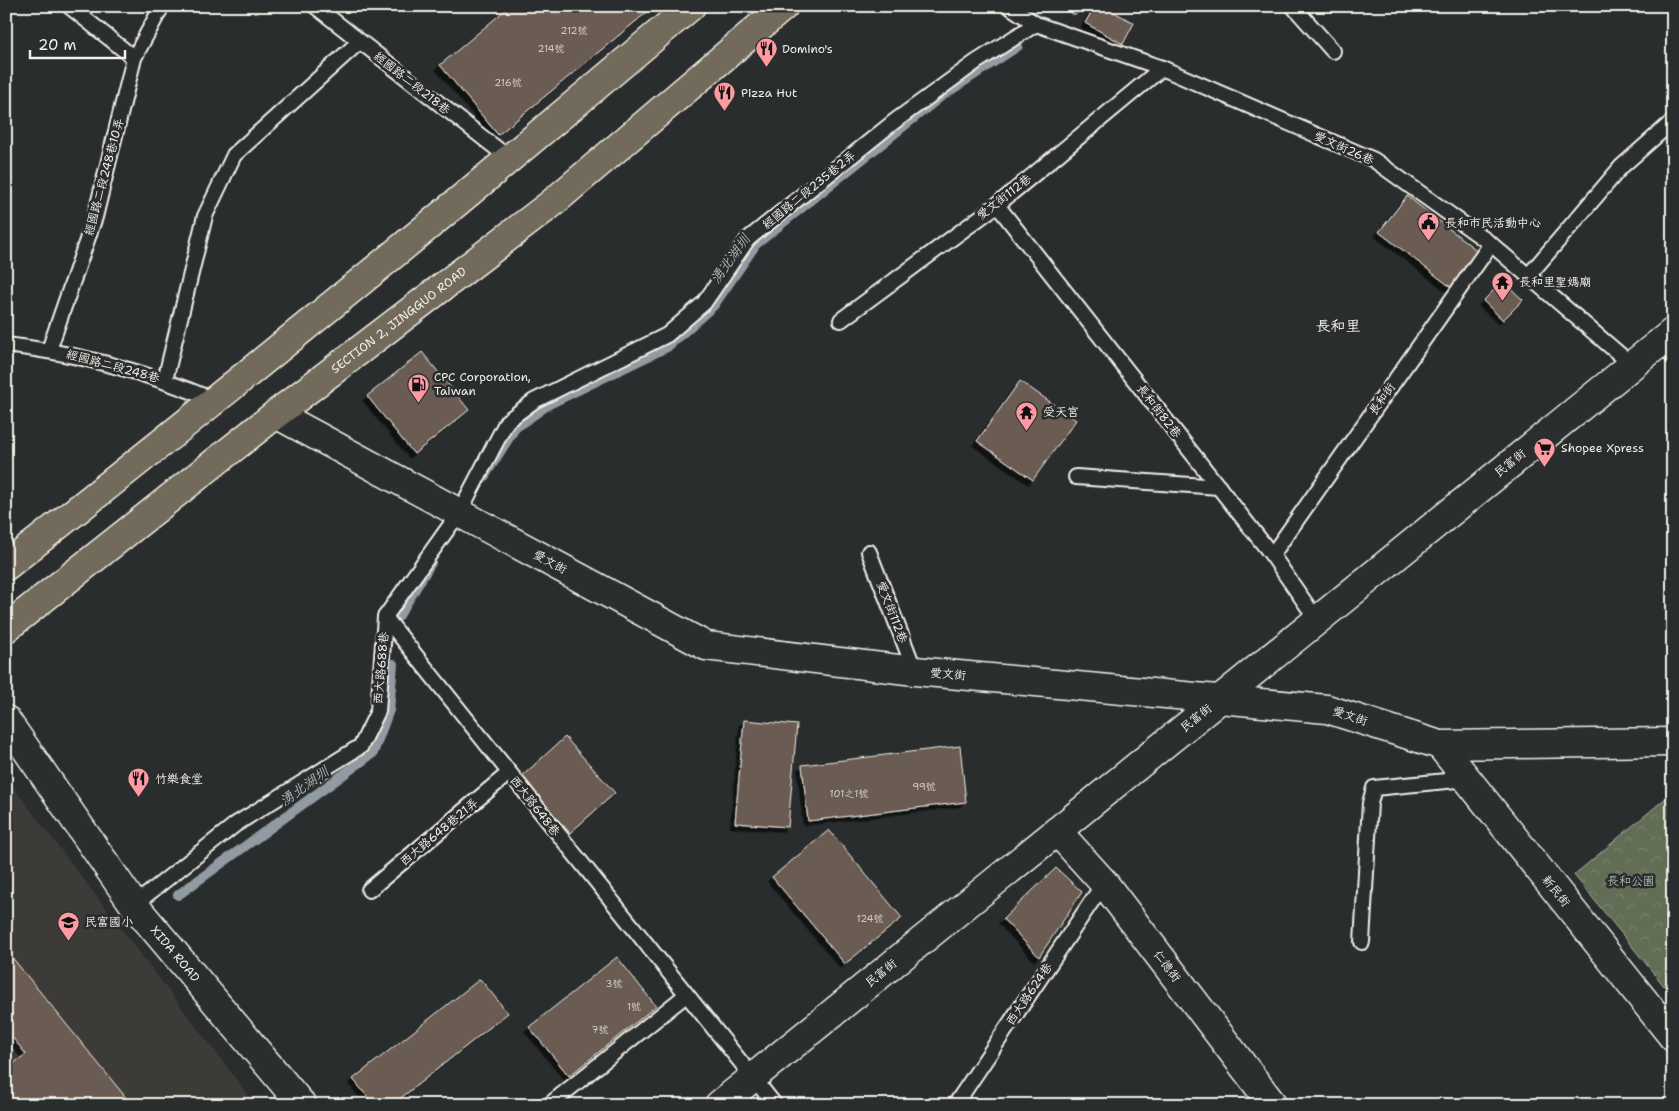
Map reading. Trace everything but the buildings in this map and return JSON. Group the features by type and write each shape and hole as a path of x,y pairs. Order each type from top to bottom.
{"main road":[{"path":"6,566 216,402 510,159 691,6"},
{"name":"SECTION 2, JINGGUO ROAD","path":"6,628 276,414 550,204 784,6"}],"street":[{"name":"民富街","path":"719,1105 1632,365 1668,343"},
{"name":"愛文街","path":"276,414 706,646 915,671 1327,709 1440,745 1673,742"},
{"name":"XIDA ROAD","path":"6,720 134,905 302,1105"},
{"name":"新民街","path":"1440,745 1673,1037"},
{"name":"仁德街","path":"1057,831 1104,883 1273,1105"}],"lane":[{"path":"68,6 134,58"},
{"name":"經國路二段248巷10弄","path":"49,350 94,218 134,58 162,6"},
{"name":"經國路二段218巷","path":"315,6 510,159"},
{"name":"愛文街26巷","path":"1009,6 1036,24 1162,68 1374,160 1492,244 1632,365"},
{"path":"1293,6 1333,51"},
{"name":"經國路二段235巷2弄","path":"459,513 507,421 534,401 667,335 704,303 748,239 895,121 976,62 1036,24"},
{"path":"165,380 206,216 234,155 359,42"},
{"name":"愛文街112巷","path":"842,320 996,205 1162,68"},
{"path":"1529,275 1621,167 1673,121"},
{"name":"長和街82巷","path":"996,205 1272,555 1317,620"},
{"name":"長和街","path":"1272,555 1492,244"},
{"name":"經國路二段248巷","path":"6,345 49,350 165,380 216,402"},
{"path":"1076,477 1219,487"},
{"name":"西大路688巷","path":"134,905 236,824 361,746 378,711 386,617 459,513"},
{"name":"愛文街112巷","path":"869,552 915,671"},
{"name":"西大路648巷","path":"386,617 775,1105"},
{"name":"西大路648巷21弄","path":"369,890 509,773"},
{"path":"1362,942 1370,803 1374,788 1467,779"},
{"name":"西大路624巷","path":"955,1105 1104,883"},
{"path":"549,1105 686,995"}],"shaded area":[{"name":"民富國小","path":"6,778 256,1105 6,1105"}],"green space":[{"name":"長和公園","path":"1673,792 1673,997 1574,875"}],"waterway":[{"name":"湧北湖圳","path":"1074,10 1080,6"},
{"name":"湧北湖圳","path":"484,477 515,428 549,404 667,347 714,305 756,244 940,97 1018,46"},
{"name":"湧北湖圳","path":"398,617 431,563"},
{"name":"湧北湖圳","path":"178,895 373,753 389,710 393,664"}],"place":[{"name":"Domino's","path":"766,68"},
{"name":"Pizza Hut","path":"725,112"},
{"name":"長和市民活動中心","path":"1429,242"},
{"name":"長和里聖媽廟","path":"1503,301"},
{"name":"CPC Corporation, Taiwan","path":"418,403"},
{"name":"受天宮","path":"1027,431"},
{"name":"Shopee Xpress","path":"1545,467"},
{"name":"竹樂食堂","path":"139,798"},
{"name":"民富國小","path":"69,941"}],"district":[{"name":"長和里","path":"1338,326"}]}
